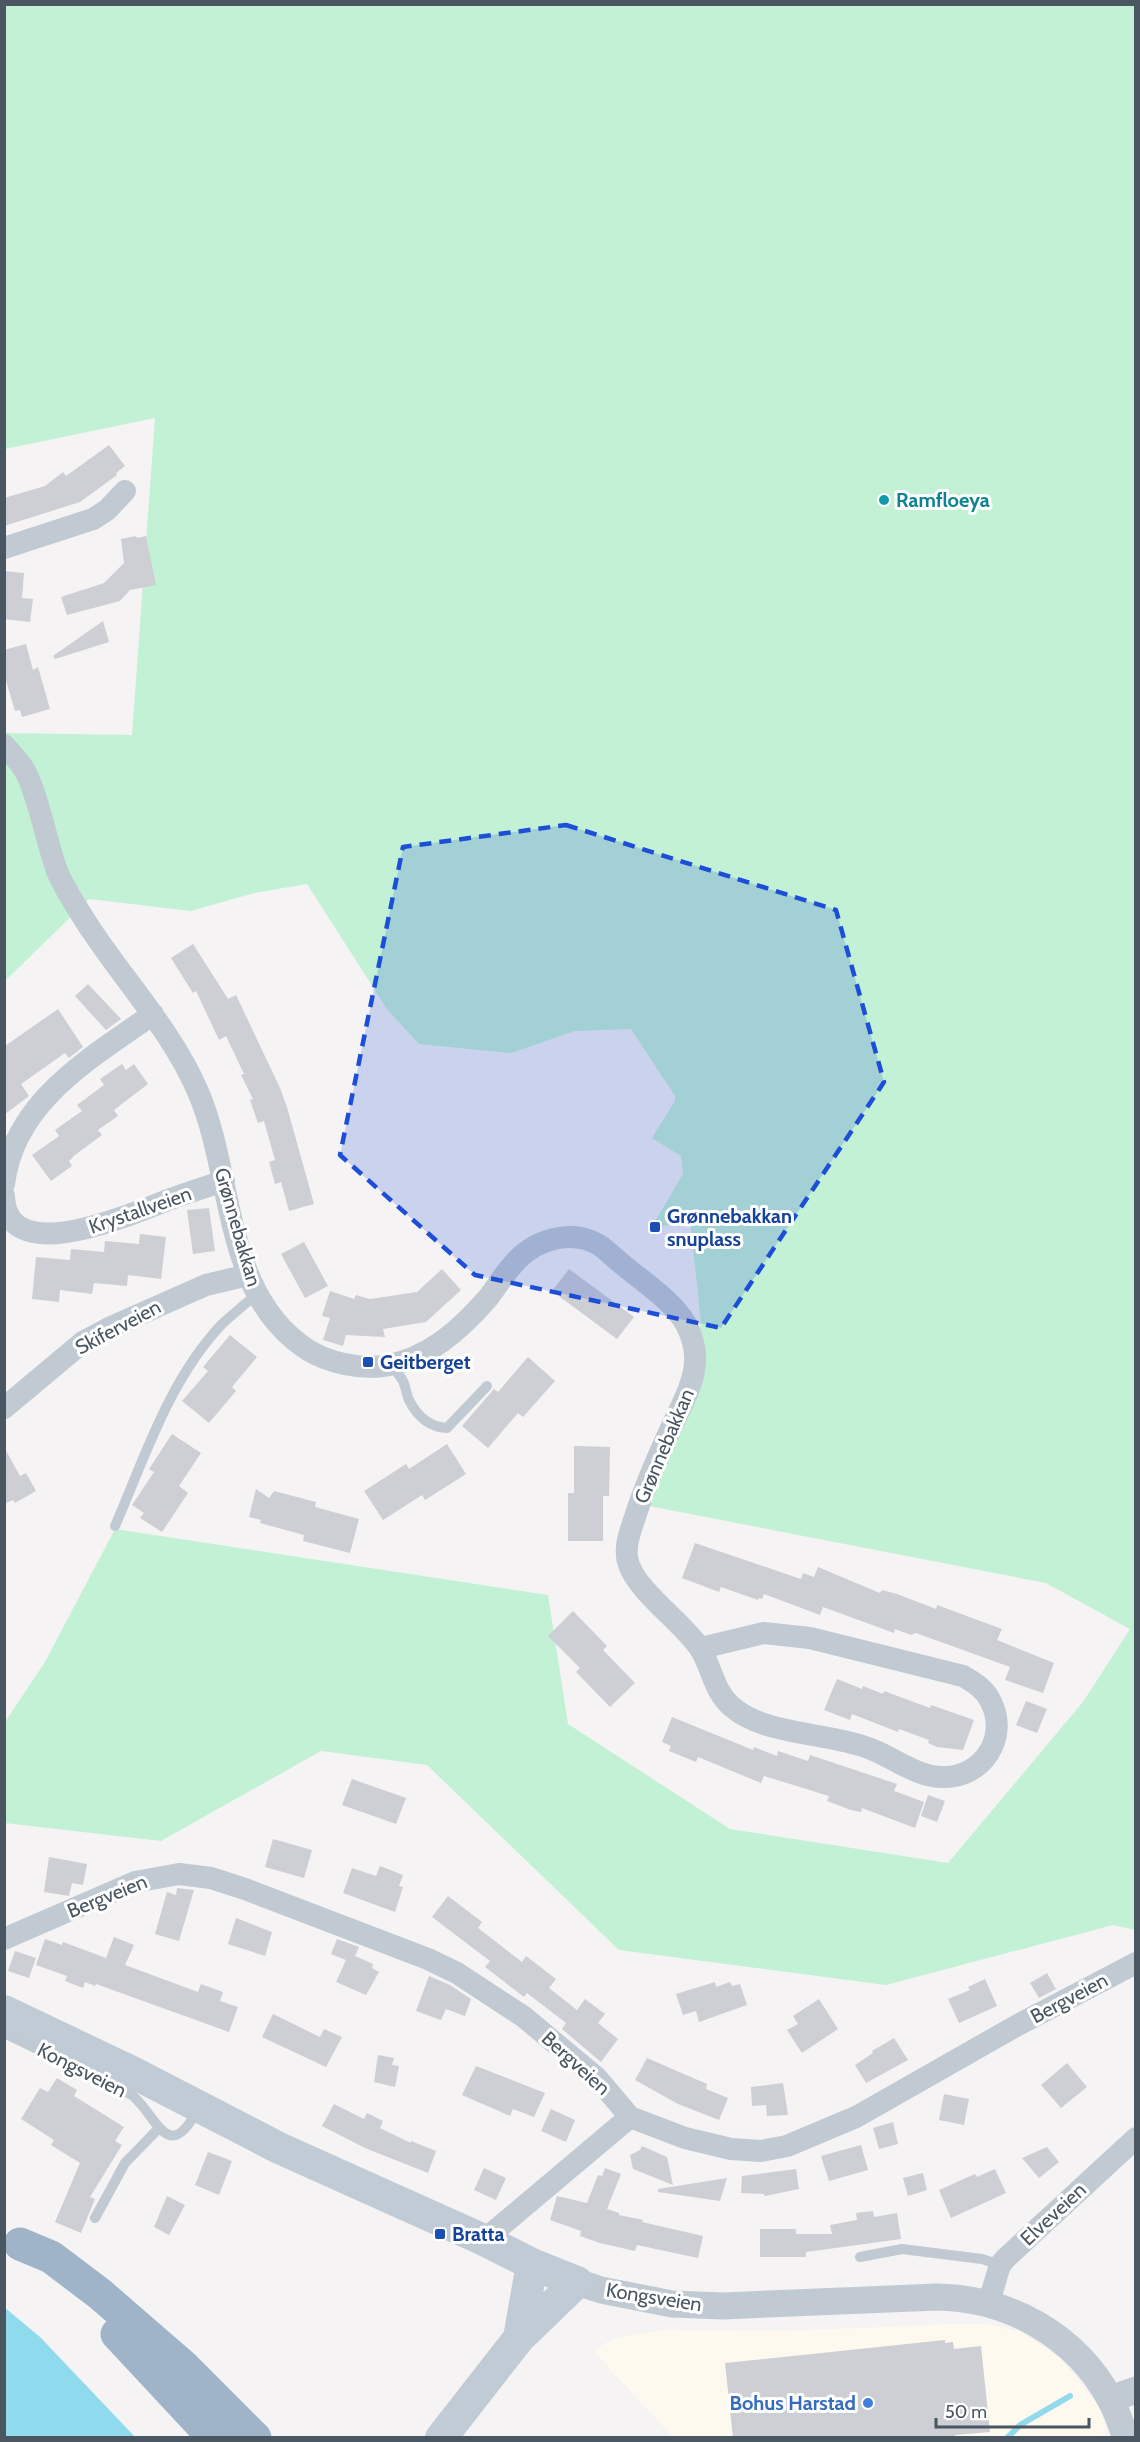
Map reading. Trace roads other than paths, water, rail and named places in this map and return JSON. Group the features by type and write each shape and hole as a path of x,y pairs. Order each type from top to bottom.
{"highway":[{"path":"12,2239 40,2269 104,2319 214,2438"},
{"path":"12,2239 51,2257 100,2294 183,2366 255,2438"}],"main road":[{"name":"Kongsveien","path":"4,2011 199,2106 279,2148 484,2240 532,2264 577,2282"},
{"path":"519,2338 532,2264"},
{"path":"441,2438 519,2338 577,2282"}],"street":[{"path":"4,549 93,519 107,510 125,491"},
{"name":"Grønnebakkan","path":"4,745 26,773 58,874 99,943 173,1042 196,1088 208,1116 252,1285 269,1315 310,1351 340,1363 366,1368 392,1365 417,1358 447,1339 489,1297 518,1259 547,1240 567,1237 585,1239 598,1245 665,1300 685,1321 694,1345 695,1364 690,1385 637,1510 627,1541 627,1562 637,1579 701,1648 712,1678 724,1700 742,1716 771,1726 869,1748 928,1776 949,1778 970,1773 984,1760 993,1747 997,1726 993,1705 981,1687 963,1676 810,1638 764,1633 701,1648"},
{"path":"4,1184 13,1149 34,1111 70,1075 102,1048 153,1014"},
{"name":"Krystallveien","path":"4,1196 9,1213 14,1221 23,1227 34,1231 69,1232 110,1223 224,1181"},
{"name":"Skiferveien","path":"4,1408 83,1342 111,1327 206,1285 252,1285"},
{"name":"Bergveien","path":"4,1939 135,1882 179,1874 211,1878 428,1959 457,1973 524,2017 597,2078 630,2117 685,2138 730,2149 760,2151 787,2146 856,2117 1016,2026 1136,1963"},
{"path":"484,2240 630,2117"},
{"name":"Elveveien","path":"1000,2265 1136,2138"},
{"path":"989,2302 1000,2265"},
{"name":"Kongsveien","path":"577,2282 602,2290 672,2304 713,2306 937,2297 960,2297 989,2302 1031,2321 1064,2341 1090,2369 1110,2399 1126,2438"},
{"path":"1110,2399 1136,2390"}],"lane":[{"path":"115,1526 171,1396 197,1356 252,1285"},
{"path":"392,1365 404,1382 409,1400 417,1412 429,1425 440,1428 447,1428 487,1386"},
{"name":"Kongsveien","path":"4,2033 132,2095 144,2105 158,2129"},
{"path":"95,2218 124,2163 158,2129 173,2135 184,2131 199,2106"},
{"path":"860,2257 902,2249 982,2259 1000,2265"}],"water":[{"path":"4,2307 40,2337 135,2437 5,2437"}],"waterway":[{"path":"1007,2438 1020,2425 1070,2396"}],"place":[{"name":"Ramfloeya","path":"884,500"},
{"name":"Grønnebakkan snuplass","path":"655,1227"},
{"name":"Geitberget","path":"368,1362"},
{"name":"Bratta","path":"440,2234"},
{"name":"Bohus Harstad","path":"868,2403"}]}
